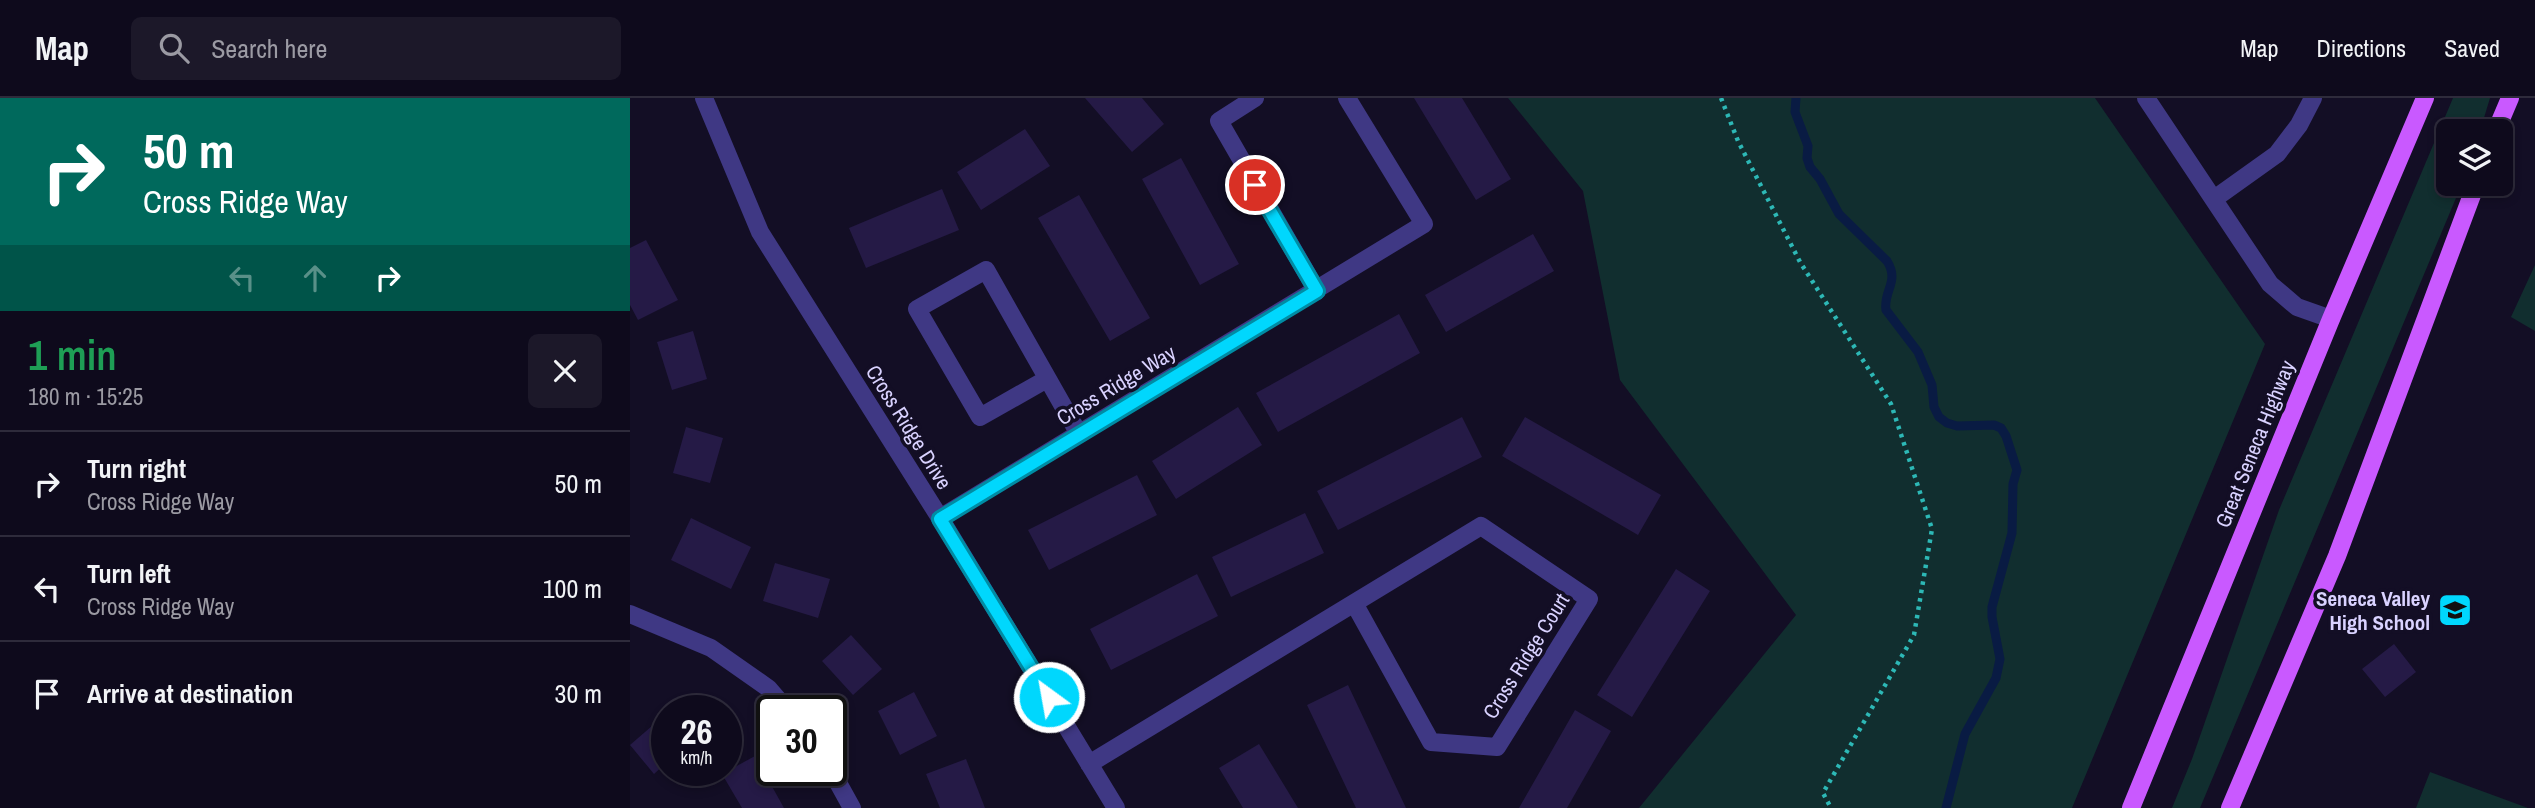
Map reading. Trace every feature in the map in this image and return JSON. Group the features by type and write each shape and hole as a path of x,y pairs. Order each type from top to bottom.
{"main road":[{"name":"Great Seneca Highway","path":"2131,808 2424,98"},
{"path":"2501,119 2510,98"},
{"path":"2230,808 2337,556 2472,196"}],"street":[{"name":"Cross Ridge Drive","path":"704,98 760,232 940,519 1116,808"},
{"path":"1255,98 1219,121 1317,291"},
{"name":"Cross Ridge Way","path":"940,519 1424,224 1347,98"},
{"path":"2146,98 2270,284 2297,307 2331,319"},
{"path":"2214,199 2277,154 2299,125 2313,98"},
{"path":"1047,379 980,417 917,309 986,270 1079,434"},
{"name":"Cross Ridge Court","path":"1089,764 1354,603 1481,526 1590,599 1497,747 1431,742 1354,603"},
{"path":"630,614 711,648 774,695"},
{"path":"840,786 852,808"}],"path":[{"path":"1721,98 1738,141 1800,262 1891,404 1932,529 1914,635 1823,793 1831,808"}],"green space":[{"path":"1508,98 2095,98 2265,344 2072,808 1639,808 1796,615 1620,380 1583,191"},
{"path":"2453,98 2490,98 2484,119 2444,119"},
{"path":"2436,138 2436,196 2457,196 2456,198 2200,808 2172,808 2192,759 2279,510"},
{"path":"2535,265 2535,331 2511,317"},
{"path":"2430,772 2528,808 2416,808"}],"building":[{"path":"1085,98 1142,98 1164,124 1132,152"},
{"path":"1414,98 1462,98 1511,179 1476,200"},
{"path":"1025,129 1050,166 981,210 957,172"},
{"path":"1181,158 1239,264 1200,285 1142,179"},
{"path":"942,189 959,230 866,268 849,228"},
{"path":"1079,195 1150,318 1110,341 1038,218"},
{"path":"1533,234 1554,271 1446,332 1425,295"},
{"path":"646,240 678,300 638,320 630,305 630,248"},
{"path":"1399,314 1420,353 1278,432 1256,393"},
{"path":"693,331 707,379 672,390 657,342"},
{"path":"1238,407 1262,445 1176,499 1152,461"},
{"path":"1462,417 1482,457 1338,530 1317,491"},
{"path":"1525,417 1661,495 1638,535 1502,456"},
{"path":"686,427 723,438 710,483 673,473"},
{"path":"1137,475 1157,515 1049,570 1028,530"},
{"path":"1305,513 1324,553 1231,597 1212,557"},
{"path":"691,518 751,547 731,589 671,560"},
{"path":"775,563 830,579 818,618 763,601"},
{"path":"1676,569 1710,591 1632,717 1597,695"},
{"path":"1197,574 1218,616 1111,670 1090,629"},
{"path":"851,635 882,669 853,695 822,661"},
{"path":"2394,644 2416,672 2385,697 2362,669"},
{"path":"1348,685 1406,808 1356,808 1307,705"},
{"path":"914,692 937,736 900,755 878,711"},
{"path":"1575,710 1611,731 1567,808 1519,808"},
{"path":"651,727 651,770 630,745"},
{"path":"1259,744 1298,808 1243,808 1219,768"},
{"path":"755,756 756,786 772,786 784,808 742,808 729,786 742,786 742,763"},
{"path":"966,759 985,808 940,808 926,774"}],"waterway":[{"path":"1796,98 1795,112 1808,146 1807,158 1810,167 1820,179 1839,214 1891,268 1892,280 1886,310 1918,352 1932,385 1934,407 1939,417 1957,426 1994,425 2001,428 2017,470 2013,484 2012,533 1992,607 2000,659 1996,678 1965,734 1946,808"}],"place":[{"name":"Seneca Valley High School","path":"2455,610"}],"route":[{"path":"1049,697 940,519 1317,291 1255,185"}]}
